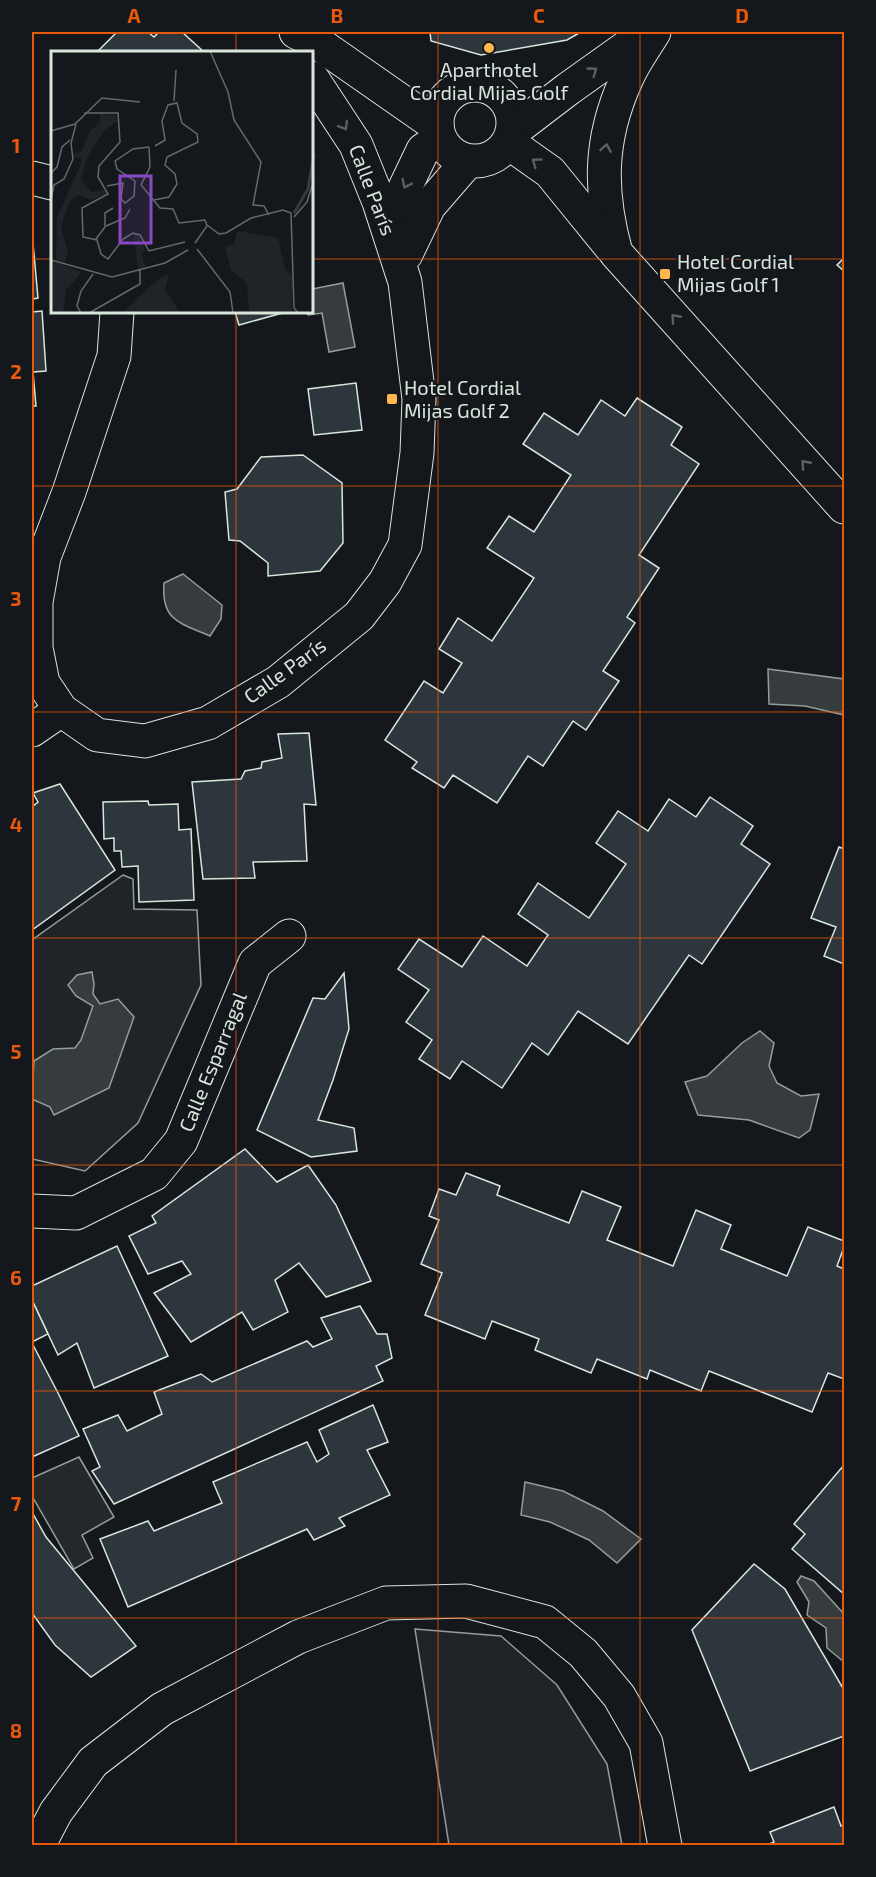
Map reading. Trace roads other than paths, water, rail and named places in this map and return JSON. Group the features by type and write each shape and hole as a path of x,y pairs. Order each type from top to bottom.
{"street":[{"path":"274,32 290,51"},
{"path":"296,32 315,42 438,133 447,149 456,157 479,162 491,158 511,137 568,89 648,32"},
{"path":"616,253 607,222 603,195 605,153 611,124 626,79 654,32"},
{"name":"Calle París","path":"117,314 114,356 69,492 44,557 36,602 36,648 43,683 62,710 97,735 145,741 208,723 278,682 359,616 384,582 405,545 417,453 419,399 405,269 356,145 314,81"},
{"path":"405,269 401,225 402,194 423,150 438,133 440,109 450,94 472,85 484,86 495,91 511,108 514,119 511,137"},
{"path":"511,137 550,172 616,253 844,507"},
{"path":"405,269 429,206 468,161"},
{"path":"32,178 51,183"},
{"path":"32,730 62,710"},
{"name":"Calle Esparragal","path":"32,1210 76,1213 154,1174 182,1141 255,963 289,936"},
{"path":"38,1845 56,1812 93,1762 162,1709 298,1637 386,1603 466,1601 545,1622 583,1653 619,1696 646,1743 665,1845"}],"place":[{"name":"Aparthotel Cordial Mijas Golf","path":"489,48"},
{"name":"Hotel Cordial Mijas Golf 1","path":"665,274"},
{"name":"Hotel Cordial Mijas Golf 2","path":"392,399"}]}
